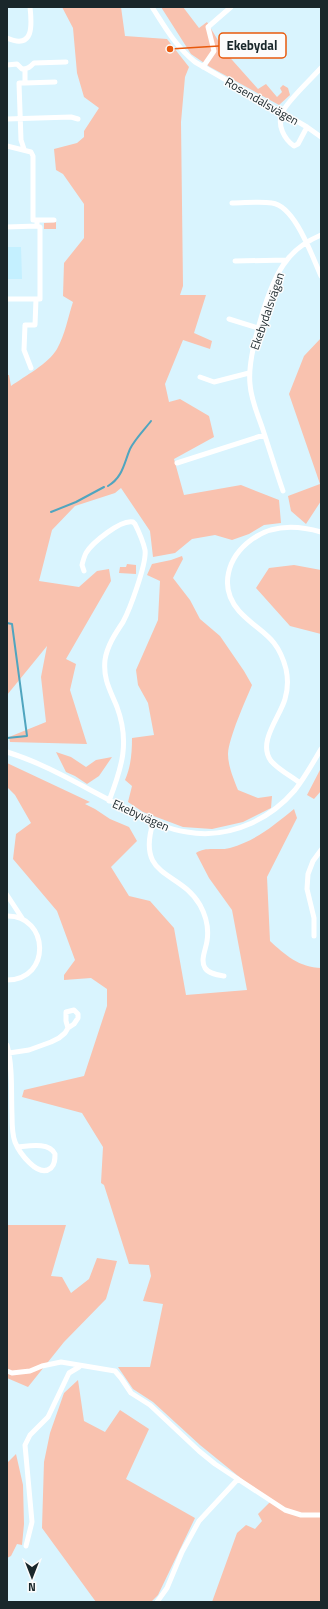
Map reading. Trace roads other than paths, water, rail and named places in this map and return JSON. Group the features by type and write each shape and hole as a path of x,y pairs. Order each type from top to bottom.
{"street":[{"path":"7,38 14,41 21,41 30,34 32,28 30,7"},
{"name":"Rosendalsvägen","path":"152,7 174,42 195,62 307,127 321,137"},
{"path":"203,67 214,51 208,27 231,7"},
{"path":"7,65 17,64 22,68 29,68 34,63 66,62"},
{"path":"25,68 25,83"},
{"path":"307,127 298,144 294,146 287,141 280,125 282,113 296,95 321,68"},
{"path":"24,149 21,140 18,83 55,82"},
{"path":"7,119 78,119"},
{"path":"7,146 24,149 31,152 33,156 33,220 54,220"},
{"path":"232,203 273,203 285,208 306,242 321,276"},
{"path":"7,299 40,299 40,227 37,226 37,220"},
{"path":"7,227 37,226"},
{"name":"Ekebydalsvägen","path":"283,491 254,403 249,373 252,350 258,328 278,272 286,260 306,242 321,236"},
{"path":"235,261 286,260"},
{"path":"31,368 24,350 25,325 35,325 36,299"},
{"path":"228,319 258,328"},
{"path":"200,377 214,382 249,373"},
{"path":"177,463 264,434"},
{"path":"84,571 82,565 86,553 101,537 127,522 133,522 135,524 145,549 144,562 125,618 109,645 105,661 107,686 117,707 124,752 109,800"},
{"path":"300,783 270,760 267,749 268,739 283,705 287,688 286,670 283,660 269,636 235,606 229,593 228,575 236,554 250,540 264,532 287,527 308,528 321,532"},
{"name":"Ekebyvägen","path":"7,752 37,763 153,823 187,832 205,834 232,830 262,818 280,806 300,783 321,749"},
{"path":"153,823 149,843 149,850 152,859 164,874 182,886 200,905 207,926 207,940 203,962 208,971 224,976"},
{"path":"314,936 314,918 307,889 308,874 313,861 321,850"},
{"path":"7,895 22,918 36,934 39,942 40,953 38,960 26,974 16,979 7,980"},
{"path":"7,916 22,918"},
{"path":"9,1053 42,1046 59,1038 68,1028"},
{"path":"7,1045 12,1077 12,1127 15,1142 22,1154 36,1168 46,1170 54,1164 55,1154 51,1149 43,1146 18,1147"},
{"path":"7,1371 12,1373 30,1371 42,1366 61,1362 115,1371 132,1393 150,1405 199,1451 238,1479 285,1510 301,1515 321,1515"},
{"path":"26,1546 32,1522 25,1445 30,1435 48,1417 69,1373 79,1366"},
{"path":"157,1602 167,1588 182,1552 199,1521 238,1479"}],"waterway":[{"path":"108,486 120,474 132,445 151,421"},
{"path":"51,512 76,502 104,487"},
{"path":"7,623 12,624 27,736 7,738"}],"place":[{"name":"Ekebydal","path":"170,49"}]}
